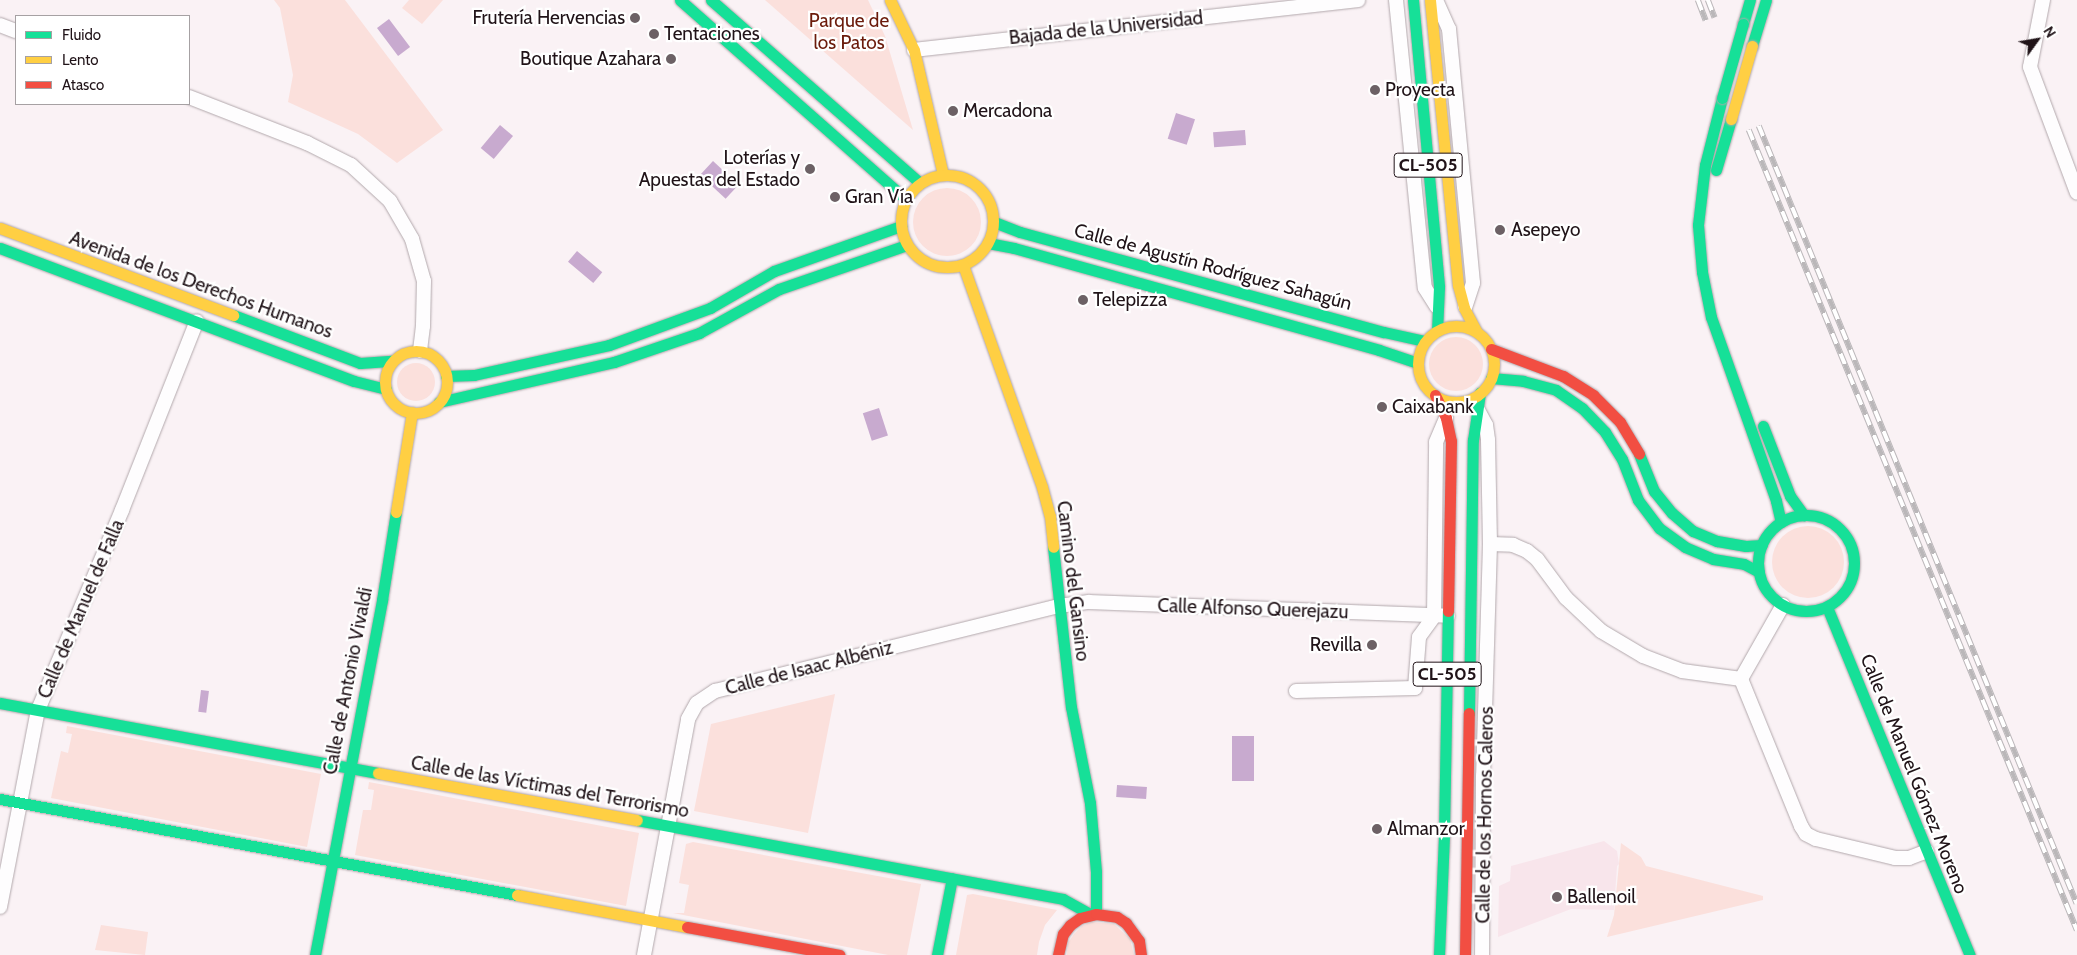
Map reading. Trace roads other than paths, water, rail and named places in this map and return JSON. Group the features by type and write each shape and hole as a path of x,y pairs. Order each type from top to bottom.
{"main road":[{"path":"680,0 906,199"},
{"path":"711,0 896,164 920,183"},
{"path":"890,0 914,50 943,175"},
{"name":"CL-505","path":"1413,0 1439,286 1437,331"},
{"name":"CL-505","path":"1430,0 1458,285 1464,308"},
{"path":"1750,0 1704,165 1698,225 1702,272 1710,318 1776,501 1781,522"},
{"path":"1713,201 1716,168 1766,0"},
{"path":"943,175 956,175 979,187 987,197 992,209 994,222 988,243 978,257 963,265 942,268 932,265 914,254 907,245 901,226 901,212 906,199 920,183 943,175"},
{"name":"Calle de Agustín Rodríguez Sahagún","path":"994,222 1020,232 1384,332 1425,341"},
{"path":"446,376 474,375 608,345 710,308 774,271 901,226"},
{"name":"Avenida de los Derechos Humanos","path":"0,228 360,363 392,361"},
{"name":"Calle de Agustín Rodríguez Sahagún","path":"988,243 1024,251 1379,350 1418,363"},
{"path":"439,402 614,362 699,333 779,289 907,245"},
{"name":"Avenida de los Derechos Humanos","path":"0,248 354,381 386,389"},
{"path":"1713,262 1721,315 1790,496 1804,515"},
{"name":"Camino del Gansino","path":"963,265 1042,487 1050,516 1071,707 1090,803 1096,872 1093,914"},
{"path":"1464,308 1477,332 1486,340 1491,349 1494,364 1491,378 1523,381 1556,390 1582,408 1605,432 1622,459 1638,500 1659,528 1685,547 1713,559 1744,564 1759,572"},
{"path":"1446,418 1435,395 1422,381 1418,363 1420,352 1425,341 1437,331 1458,326 1477,332"},
{"path":"1491,349 1563,376 1593,395 1620,422 1638,452 1654,491 1672,513 1693,531 1717,541 1746,546 1762,545"},
{"path":"420,351 437,359 446,376 444,394 439,402 431,408 421,412 412,412 395,404 386,389 385,380 392,361 400,355 420,351"},
{"name":"CL-505","path":"1480,393 1491,378"},
{"path":"1435,395 1446,400 1458,402 1470,400 1480,393"},
{"name":"Calle de los Hornos Caleros","path":"1465,955 1473,440 1480,393"},
{"name":"Calle de Antonio Vivaldi","path":"315,955 382,600 412,412"},
{"path":"1804,515 1819,517 1832,523 1843,532 1850,545 1854,559 1853,574 1848,587 1839,598 1826,607 1805,611 1783,605 1767,591 1759,572 1758,558 1762,545 1770,532 1781,522 1804,515"},
{"name":"Calle de Manuel Gómez Moreno","path":"1826,607 1970,955"},
{"name":"CL-505","path":"1439,955 1444,834 1441,616"},
{"name":"Calle de las Víctimas del Terrorismo","path":"0,703 1063,899 1093,914 1117,917 1126,923 1139,941 1141,955"},
{"path":"0,799 839,955"},
{"path":"937,955 952,878"},
{"path":"1058,955 1061,940 1070,925 1093,914"}],"street":[{"name":"Bajada de la Universidad","path":"914,50 1358,0"},
{"path":"1396,0 1426,288 1438,308"},
{"path":"1436,0 1449,28 1473,283 1464,308"},
{"path":"2043,0 2030,67 2077,194"},
{"path":"0,24 15,31"},
{"path":"190,97 307,143 351,165 390,201 412,239 424,281 424,326 420,351"},
{"name":"Calle de Manuel de Falla","path":"0,908 38,710 122,510 197,321"},
{"name":"Calle de los Hornos Caleros","path":"1477,408 1486,425 1488,440 1490,544 1482,955"},
{"path":"1296,691 1415,688 1419,637 1441,616 1436,442 1446,418"},
{"path":"1490,544 1513,544 1527,551 1537,560 1566,598 1601,631 1643,656 1682,671 1740,679"},
{"name":"Calle Alfonso Querejazu","path":"1059,606 1089,602 1441,616"},
{"path":"1740,679 1783,605"},
{"name":"Calle de Isaac Albéniz","path":"644,955 688,719 697,703 715,691 1059,606"},
{"path":"1740,679 1806,834 1816,839 1895,858 1908,858 1927,851"}],"railway":[{"path":"1698,0 1706,21"},
{"path":"1708,0 1715,18"},
{"path":"1759,126 2077,904"},
{"path":"1749,130 2077,930"}],"place":[{"name":"Frutería Hervencias","path":"635,18"},
{"name":"Tentaciones","path":"654,34"},
{"name":"Boutique Azahara","path":"671,59"},
{"name":"Proyecta","path":"1375,90"},
{"name":"Mercadona","path":"953,111"},
{"name":"Loterías y Apuestas del Estado","path":"810,169"},
{"name":"Gran Vía","path":"835,197"},
{"name":"Asepeyo","path":"1500,230"},
{"name":"Telepizza","path":"1083,300"},
{"name":"Caixabank","path":"1382,407"},
{"name":"Revilla","path":"1372,645"},
{"name":"Almanzor","path":"1377,829"},
{"name":"Ballenoil","path":"1557,897"}],"park label":[{"name":"Parque de los Patos","path":"849,32"}]}
